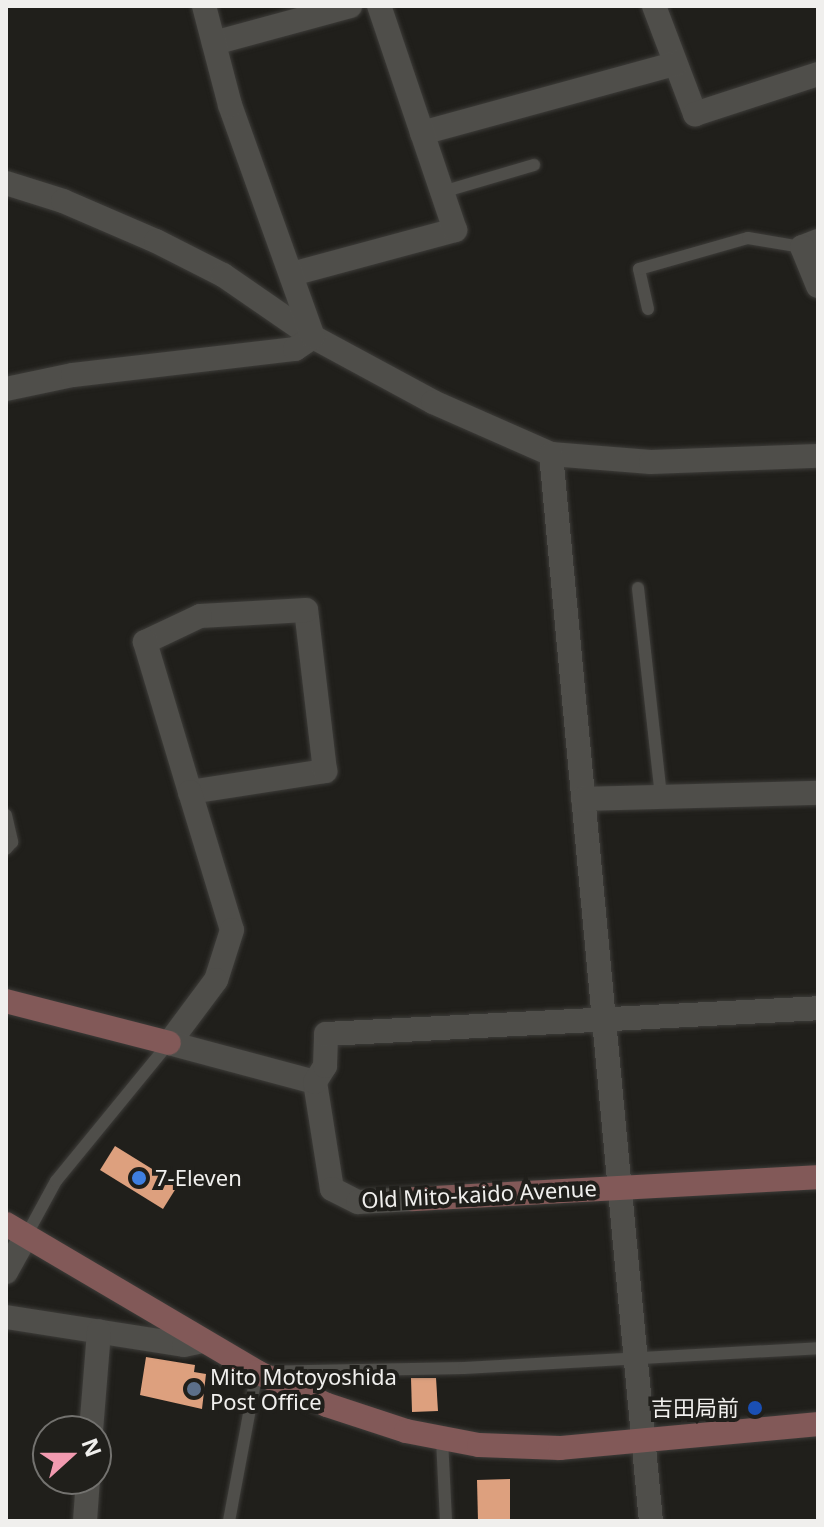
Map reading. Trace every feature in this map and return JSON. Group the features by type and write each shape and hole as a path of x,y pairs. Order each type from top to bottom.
{"main road":[{"path":"6,1001 169,1043"},
{"name":"Old Mito-kaido Avenue","path":"414,1199 818,1177"},
{"path":"16,1230 257,1372 360,1418 442,1439 560,1448 644,1443 818,1424"}],"street":[{"path":"204,6 230,105 313,337"},
{"path":"214,43 350,6"},
{"path":"292,274 455,230 379,6"},
{"path":"654,6 695,114 818,74"},
{"path":"422,133 675,64"},
{"path":"6,183 63,201 170,248 223,275 313,337 433,402 551,454 651,462 818,456"},
{"path":"810,244 818,286"},
{"path":"6,389 73,375 295,349 313,337"},
{"path":"551,454 651,1521"},
{"path":"190,792 325,771 306,610 200,616 145,642 190,792 232,930 216,980 169,1043 315,1082 325,1066 326,1034 818,1008"},
{"path":"583,799 818,793"},
{"name":"Old Mito-kaido Avenue","path":"315,1082 332,1189 358,1202 414,1199"},
{"path":"6,1272 16,1230"},
{"path":"6,1317 184,1345 203,1341"},
{"path":"92,1415 99,1331"},
{"path":"85,1521 87,1495"}],"lane":[{"path":"442,192 534,165"},
{"path":"648,309 639,269 748,238 810,244"},
{"path":"638,588 661,797"},
{"path":"6,815 12,842 6,849"},
{"path":"16,1230 169,1043"},
{"path":"229,1521 257,1372 818,1348"},
{"path":"442,1439 446,1521"}],"building":[{"name":"7-Eleven","path":"115,1146 178,1185 163,1209 100,1170"},
{"path":"146,1357 195,1365 194,1372 206,1374 202,1409 140,1395"},
{"path":"411,1378 436,1378 438,1411 412,1412"},
{"path":"510,1479 510,1521 478,1521 477,1480"}],"place":[{"name":"7-Eleven","path":"139,1178"},
{"name":"Mito Motoyoshida Post Office","path":"194,1389"},
{"name":"吉田局前","path":"755,1408"}]}
